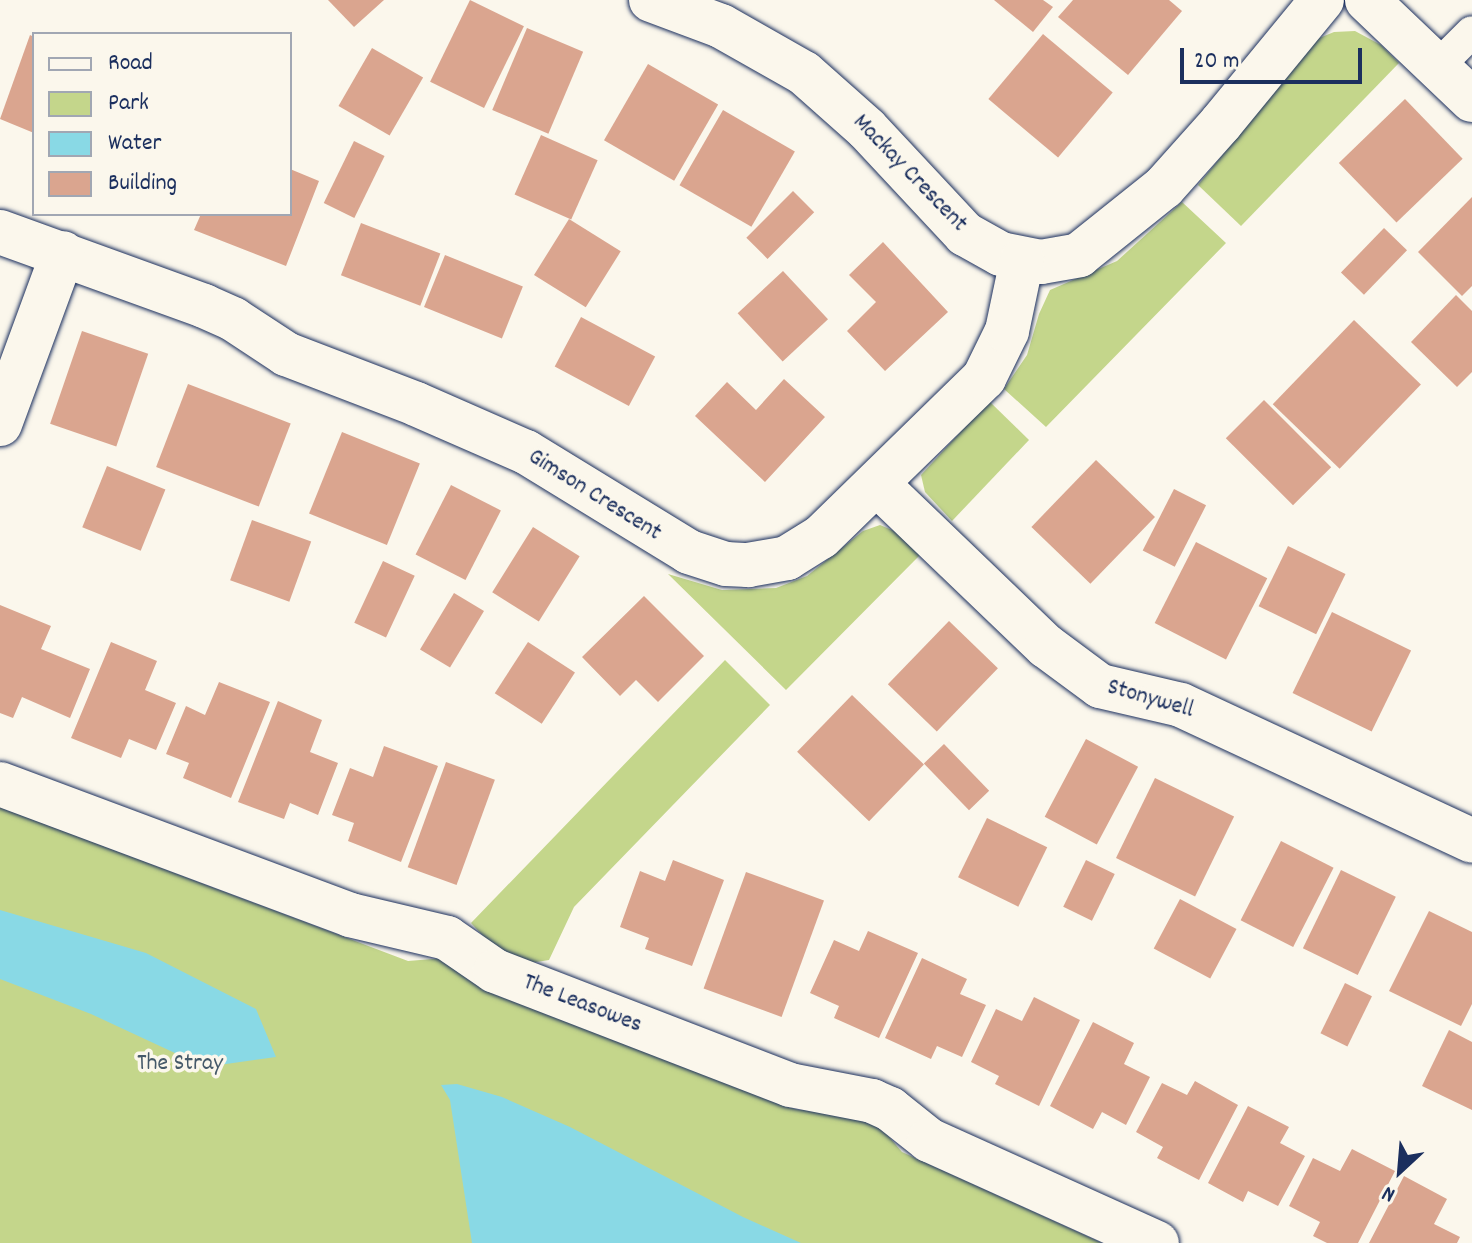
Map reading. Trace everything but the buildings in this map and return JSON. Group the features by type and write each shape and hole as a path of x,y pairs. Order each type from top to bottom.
{"street":[{"name":"Mackay Crescent","path":"651,0 721,26 804,73 867,129 965,234 984,247 1022,260 1059,261 1079,255 1144,204 1196,153 1322,0"},
{"path":"1367,0 1472,100"},
{"name":"Gimson Crescent","path":"0,232 204,306 233,319 300,360 416,404 526,452 572,477 664,541 708,559 748,565 787,558 821,537 878,485 993,365 1015,306 1022,260"},
{"path":"0,424 63,253"},
{"name":"Stonywell","path":"878,485 1046,646 1100,686 1181,705 1472,841"},
{"name":"The Leasowes","path":"0,784 350,915 447,938 495,971 790,1085 872,1101 890,1109 929,1140 1157,1243"}],"lane":[{"path":"1437,67 1472,32"}],"green space":[{"path":"1355,31 1381,45 1399,63 1241,226 1198,185 1317,39 1334,32"},
{"path":"1182,202 1226,243 1046,427 1004,389 1027,355 1050,290 1117,261"},
{"path":"989,401 1029,440 952,521 925,492 921,475"},
{"path":"880,525 899,533 921,554 786,690 668,574 722,590 776,588 807,576 863,531"},
{"path":"725,660 770,705 574,907 549,960 524,964 498,952 471,923"},
{"name":"The Stray","path":"0,807 408,961 445,958 788,1107 799,1110 823,1107 858,1115 885,1132 902,1152 1102,1243 0,1243"}],"water":[{"path":"0,910 146,953 256,1009 276,1057 205,1067 91,1014 0,979"},
{"path":"457,1084 502,1097 570,1127 743,1217 801,1243 472,1243 450,1100 441,1085"}]}
